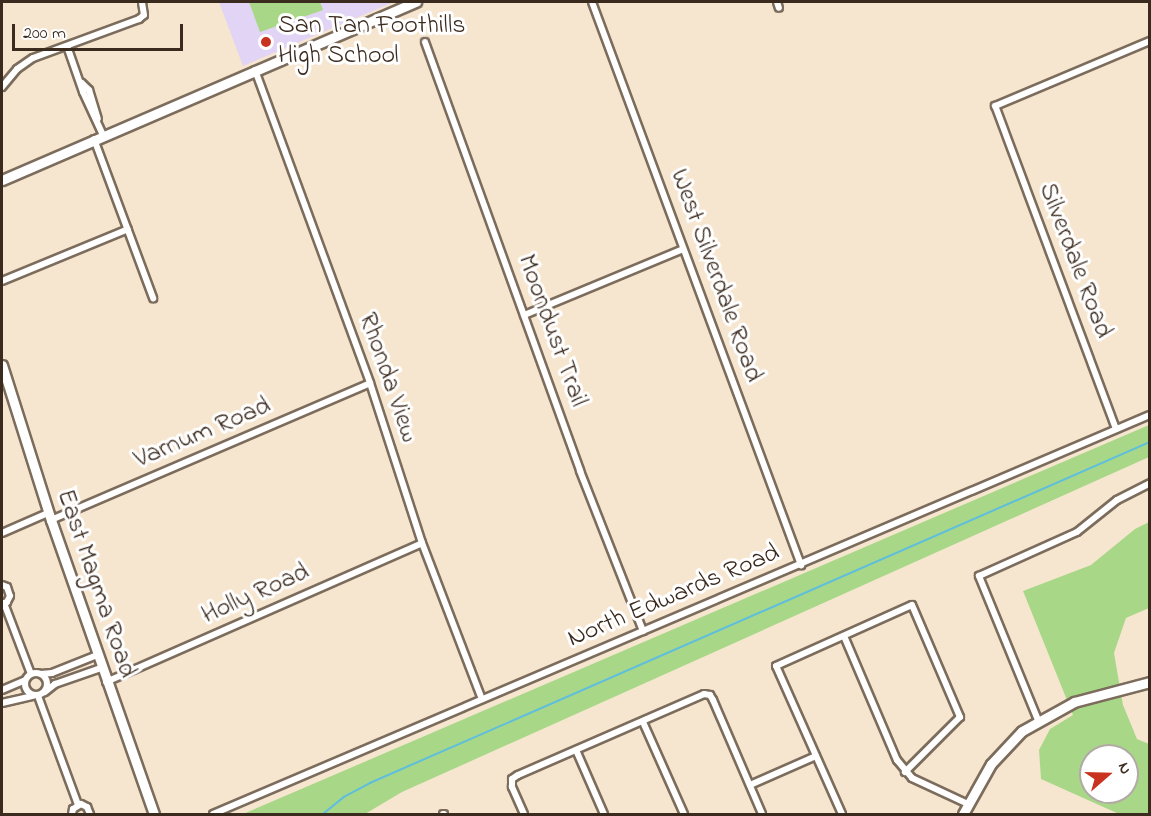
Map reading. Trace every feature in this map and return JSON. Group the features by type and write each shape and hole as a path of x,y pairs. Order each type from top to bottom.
{"street":[{"path":"2,87 24,63 139,20 144,15 142,2"},
{"path":"2,180 416,2"},
{"name":"West Silverdale Road","path":"592,2 801,565"},
{"name":"Silverdale Road","path":"1116,429 995,106 1149,41"},
{"name":"Moondust Trail","path":"425,42 608,546 643,631"},
{"path":"67,46 87,103 98,121 99,137 153,298"},
{"name":"Rhonda View","path":"255,70 370,383 422,543 482,699"},
{"path":"2,281 128,229"},
{"path":"524,315 684,249"},
{"name":"East Magma Road","path":"2,365 101,668 154,814"},
{"name":"Varnum Road","path":"2,533 50,516 370,383"},
{"name":"North Edwards Road","path":"213,814 1149,415"},
{"path":"1038,720 979,576 1077,532 1117,500 1149,483"},
{"name":"Holly Road","path":"106,682 422,543"},
{"path":"2,585 10,593 9,599 3,603 32,676 26,690 39,694"},
{"path":"842,814 776,666 912,605 960,717 905,772"},
{"path":"844,636 897,760 905,772 923,784 968,804"},
{"path":"2,690 32,676 52,673 97,655"},
{"path":"2,702 39,694 55,684 101,668"},
{"path":"32,676 46,681 39,694 78,805"},
{"path":"963,814 979,782 1003,750 1038,720 1074,702 1149,682"},
{"path":"524,814 512,787 512,779 704,694 710,695 762,814"},
{"path":"643,722 684,814"},
{"path":"576,750 604,814"},
{"path":"750,785 816,756"},
{"path":"72,814 73,808 78,805 87,807 90,814"}],"shaded area":[{"name":"San Tan Foothills High School","path":"219,2 394,2 243,66"}],"green space":[{"path":"249,2 320,2 323,10 260,32"},
{"path":"1149,425 1149,457 402,792 365,814 243,814"},
{"path":"1149,522 1149,608 1126,618 1114,653 1123,705 1137,739 1149,744 1149,814 1119,814 1097,804 1139,804 1139,744 1079,744 1079,796 1041,779 1039,750 1050,729 1073,715 1023,591 1091,565 1135,529"}],"waterway":[{"path":"323,814 344,797 370,783 1150,442"}],"place":[{"name":"San Tan Foothills High School","path":"266,42"}]}
